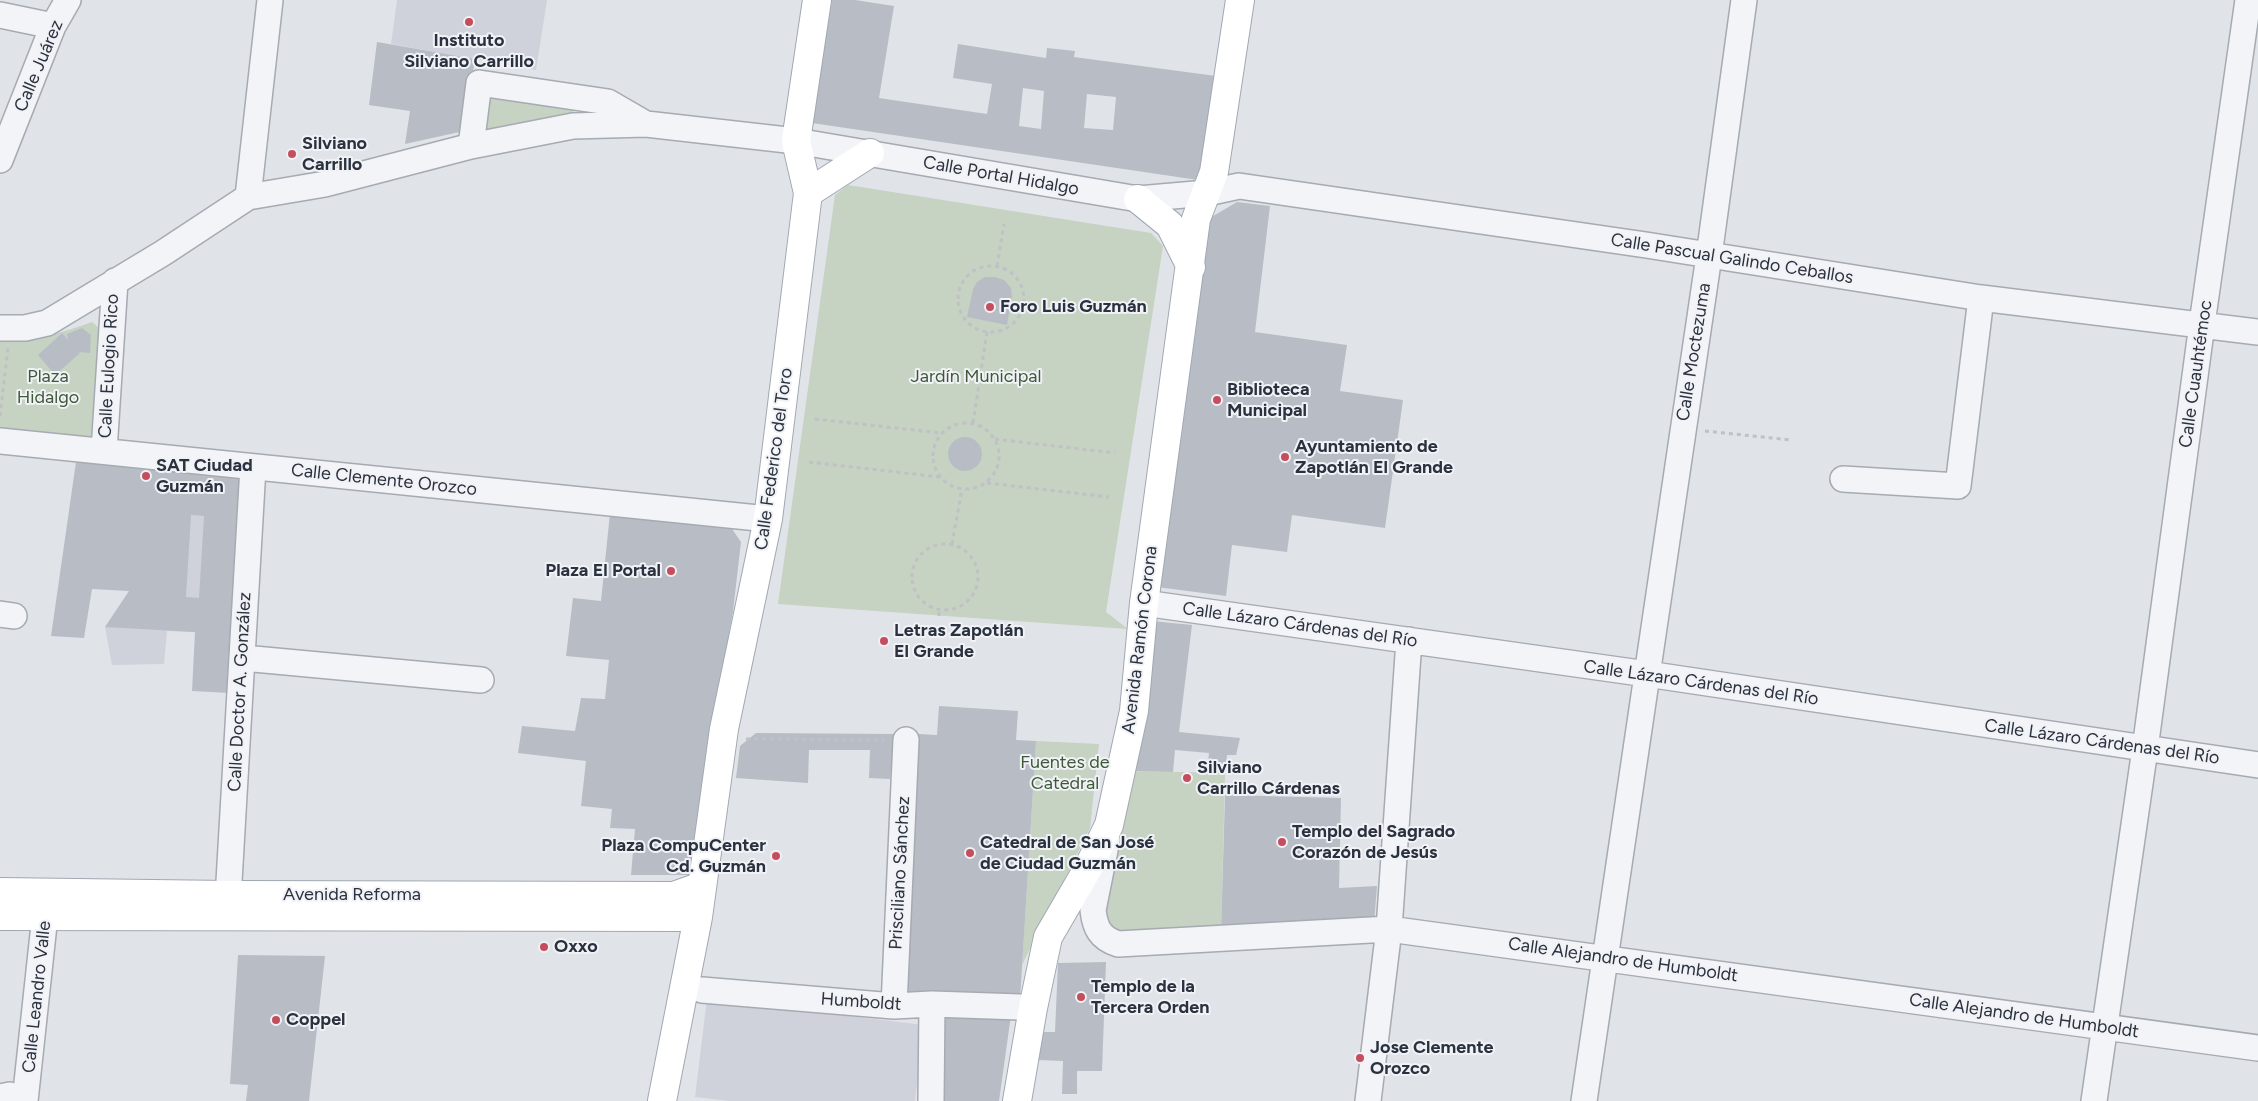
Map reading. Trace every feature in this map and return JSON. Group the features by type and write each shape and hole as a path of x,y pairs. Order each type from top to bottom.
{"main road":[{"name":"Calle Federico del Toro","path":"662,1101 698,918 724,729 768,519 808,193 796,141 817,0"},
{"name":"Avenida Ramón Corona","path":"1017,1101 1033,1008 1048,937 1087,870 1109,825 1134,711 1144,603 1196,219 1214,172 1240,0"},
{"path":"808,193 870,153"},
{"path":"1138,199 1170,225 1190,267"},
{"name":"Avenida Reforma","path":"227,906 674,896 702,886"},
{"name":"Avenida Reforma","path":"0,892 47,905"},
{"name":"Avenida Reforma","path":"0,916 47,905 227,906 698,918"}],"street":[{"name":"Calle Juárez","path":"0,160 54,26 68,0"},
{"path":"5,328 25,328 48,323 163,253 248,197 270,0"},
{"name":"Calle Moctezuma","path":"1584,1101 1709,256 1744,0"},
{"name":"Calle Cuauhtémoc","path":"2094,1101 2145,749 2248,0"},
{"path":"0,15 54,26"},
{"path":"471,146 479,83 608,102 646,124"},
{"name":"Calle Portal Hidalgo","path":"248,197 325,184 471,146 573,126 646,124 796,141 1138,199 1207,193"},
{"name":"Calle Pascual Galindo Ceballos","path":"1207,193 1239,186 1646,245 1982,298 2258,332"},
{"name":"Calle Eulogio Rico","path":"104,452 115,281"},
{"path":"1843,479 1958,486 1982,298"},
{"name":"Calle Clemente Orozco","path":"0,441 768,519"},
{"name":"Calle Doctor A. González","path":"227,906 253,467"},
{"name":"Calle Lázaro Cárdenas del Río","path":"1144,603 1647,674 2258,765"},
{"path":"1368,1101 1389,929 1409,640"},
{"path":"243,658 481,680"},
{"name":"Prisciliano Sánchez","path":"894,1006 906,740"},
{"name":"Calle Alejandro de Humboldt","path":"1109,825 1093,910 1097,930 1110,942 1126,945 1389,929 1605,957 2258,1048"},
{"name":"Calle Leandro Valle","path":"25,1101 47,905"},
{"name":"Humboldt","path":"702,990 894,1006 932,1004 1020,1007"},
{"path":"931,1101 932,1004"},
{"path":"0,1097 10,1095 25,1101"}],"path":[{"path":"997,266 1004,224"},
{"path":"986,266 997,266 1008,270 1016,277 1022,287 1024,298 1020,315 1009,327 998,332 987,332 976,329 967,323 961,315 957,294 967,275 986,266"},
{"path":"0,416 5,328"},
{"path":"973,423 987,332"},
{"path":"815,419 942,433"},
{"path":"809,462 940,478 952,486 962,489 973,489 986,482 998,467 1000,456 995,439 983,427 973,423 962,423 952,426 942,433 933,451 933,462 940,478"},
{"path":"1683,428 1791,440"},
{"path":"995,439 1116,453"},
{"path":"986,482 1108,497"},
{"path":"952,544 962,489"},
{"path":"940,544 952,544 966,552 976,565 978,576 976,587 971,598 963,605 952,610 939,610 921,601 915,593 911,582 911,572 921,553 930,547 940,544"},
{"path":"939,610 939,616"},
{"path":"743,739 906,740"}],"shaded area":[{"name":"Instituto Silviano Carrillo","path":"397,0 547,0 536,70 391,44"},
{"path":"243,473 233,634 167,631 164,664 112,665 105,627 129,591 150,520"},
{"path":"707,999 924,1025 915,1101 729,1101 695,1097"}],"green space":[{"path":"483,94 574,105 573,118 479,134"},
{"name":"Jardín Municipal","path":"848,185 1151,233 1163,246 1106,612 1128,629 778,604 835,195"},
{"name":"Plaza Hidalgo","path":"92,322 98,327 96,443 0,434 0,340 47,336"},
{"name":"Fuentes de Catedral","path":"1036,741 1099,744 1090,828 1022,965"},
{"path":"1128,771 1225,773 1221,932 1129,936 1108,929 1103,908"}],"building":[{"path":"832,0 855,0 894,6 879,98 987,114 992,84 953,78 958,44 1046,58 1047,48 1075,51 1074,57 1216,76 1198,180 812,123","holes":["1023,88 1044,91 1041,129 1019,126","1087,94 1116,97 1113,130 1084,128"]},
{"path":"377,42 475,59 464,131 405,144 410,111 369,105"},
{"name":"Ayuntamiento de Zapotlán El Grande","path":"1237,202 1270,206 1255,332 1347,345 1340,391 1403,400 1385,528 1292,515 1287,552 1232,545 1226,596 1157,587 1208,219"},
{"name":"Foro Luis Guzmán","path":"985,277 995,277 1004,280 1011,288 1012,297 1007,325 967,317 973,289 977,282"},
{"path":"82,328 91,335 90,353 78,352 80,353 55,375 38,355 62,333 68,340 67,334"},
{"path":"965,437 972,438 977,442 981,447 981,461 977,466 972,470 965,471 958,470 953,466 949,461 948,454 949,447 953,442 958,438"},
{"path":"77,455 243,473 230,693 192,691 195,632 105,627 129,591 92,589 84,638 51,636","holes":["191,515 204,516 199,598 186,597"]},
{"path":"610,513 730,526 741,542 733,611 704,771 689,875 631,875 635,829 610,828 612,809 581,806 586,761 518,753 522,726 575,731 581,698 605,699 609,660 566,656 573,598 601,601"},
{"path":"1152,621 1192,625 1179,732 1240,738 1236,755 1227,755 1225,773 1207,772 1209,753 1175,750 1173,772 1135,771"},
{"name":"Catedral de San José de Ciudad Guzmán","path":"939,706 1018,711 1016,740 1036,741 1020,999 902,992 919,734 937,735"},
{"path":"756,733 894,734 890,779 869,778 870,750 809,750 808,783 736,778 740,746"},
{"name":"Templo del Sagrado Corazón de Jesús","path":"1225,795 1341,798 1339,888 1377,886 1374,924 1221,932"},
{"name":"Coppel","path":"238,955 325,956 309,1101 246,1101 248,1085 230,1084"},
{"name":"Templo de la Tercera Orden","path":"1106,962 1102,1071 1077,1071 1077,1094 1062,1094 1063,1061 1038,1060 1039,1032 1055,1032 1058,963"},
{"path":"937,1010 1011,1015 999,1101 939,1101"}],"place":[{"name":"Instituto Silviano Carrillo","path":"469,22"},
{"name":"Silviano Carrillo","path":"292,154"},
{"name":"Foro Luis Guzmán","path":"990,307"},
{"name":"Biblioteca Municipal","path":"1217,400"},
{"name":"Ayuntamiento de Zapotlán El Grande","path":"1285,457"},
{"name":"SAT Ciudad Guzmán","path":"146,476"},
{"name":"Plaza El Portal","path":"671,571"},
{"name":"Letras Zapotlán El Grande","path":"884,641"},
{"name":"Silviano Carrillo Cárdenas","path":"1187,778"},
{"name":"Templo del Sagrado Corazón de Jesús","path":"1282,842"},
{"name":"Catedral de San José de Ciudad Guzmán","path":"970,853"},
{"name":"Plaza CompuCenter Cd. Guzmán","path":"776,856"},
{"name":"Oxxo","path":"544,947"},
{"name":"Templo de la Tercera Orden","path":"1081,997"},
{"name":"Coppel","path":"276,1020"},
{"name":"Jose Clemente Orozco","path":"1360,1058"}]}
